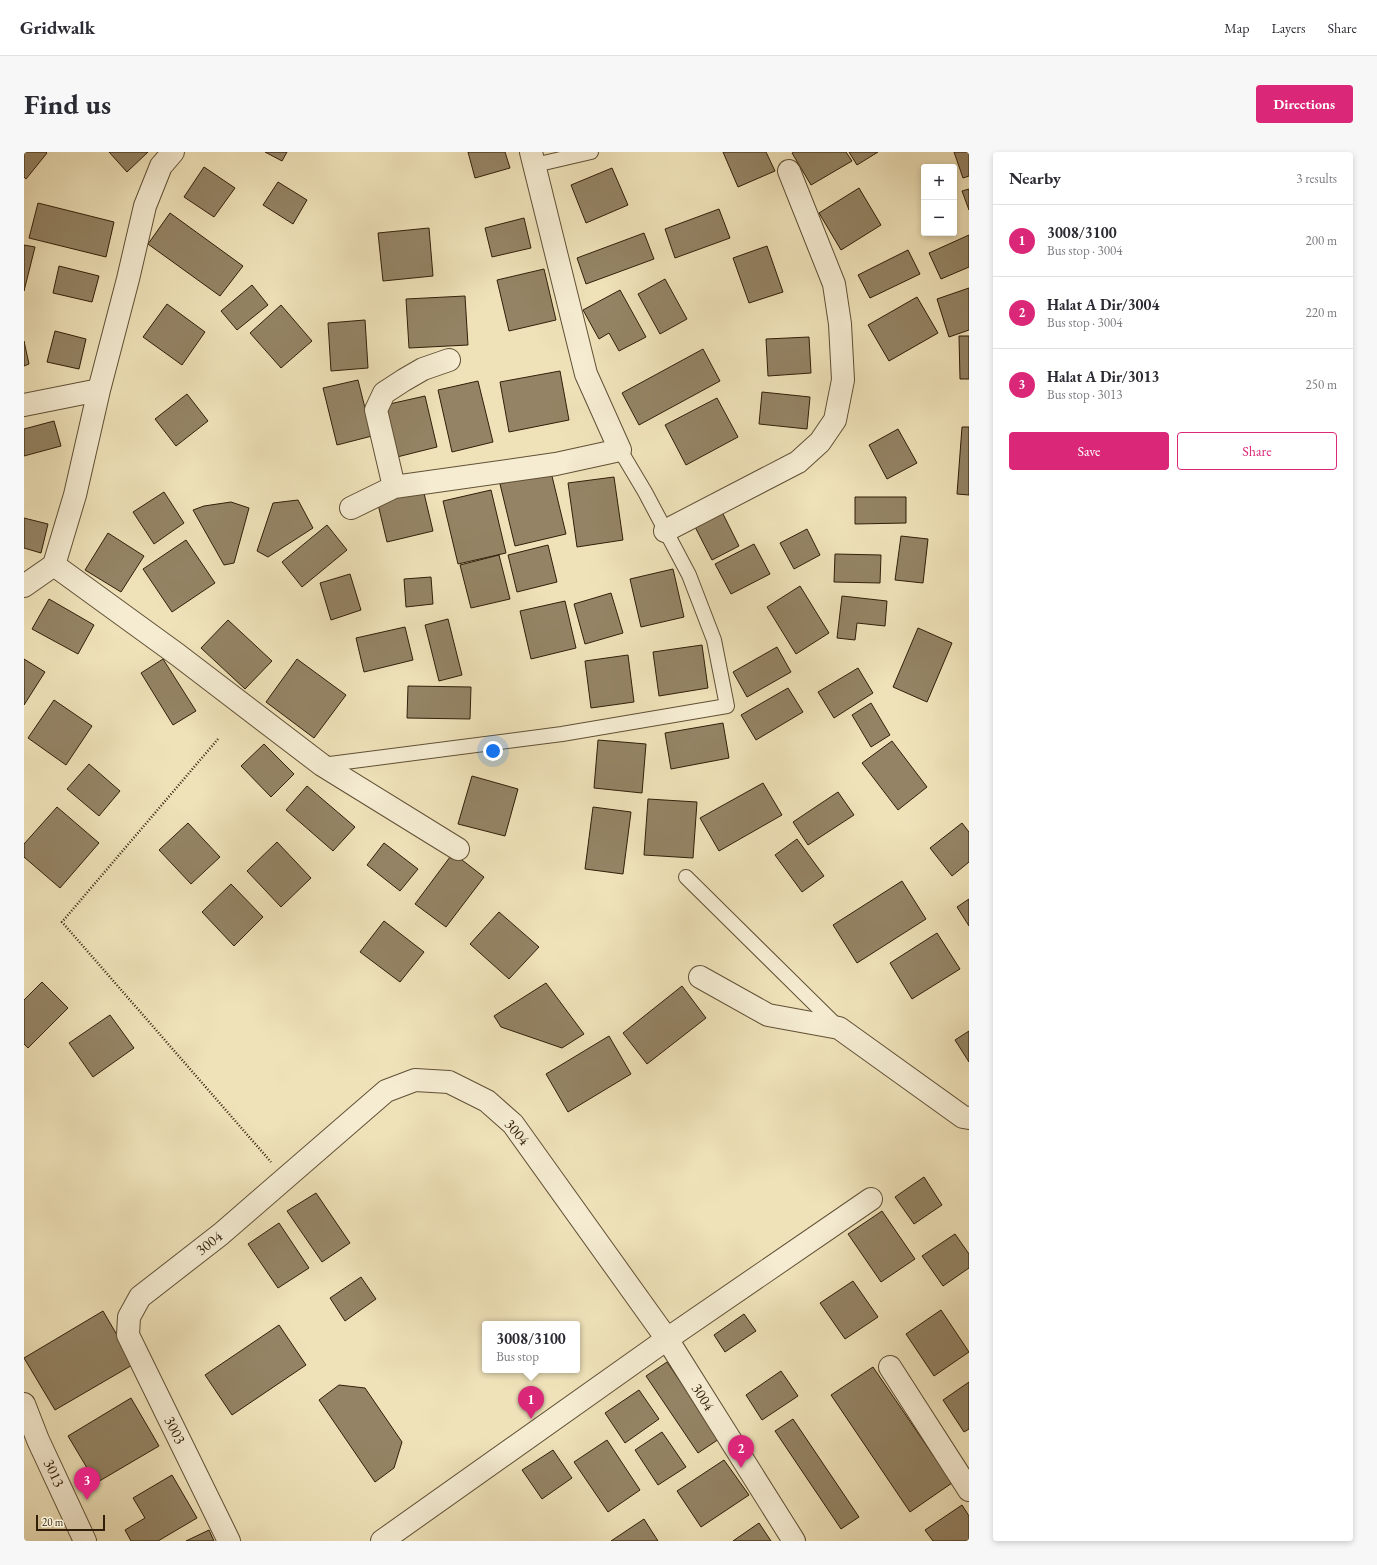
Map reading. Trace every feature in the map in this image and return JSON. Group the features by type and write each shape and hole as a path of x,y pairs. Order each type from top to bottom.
{"street":[{"path":"24,586 54,565 75,495 99,390 128,279 144,206 161,166 173,152"},
{"path":"351,508 394,487 556,464 620,450 586,374 533,158"},
{"path":"665,531 798,462 820,442 835,420 843,380 840,324 834,284 789,171"},
{"path":"394,487 376,410 384,393 423,369 449,360"},
{"path":"24,405 99,390"},
{"path":"54,565 178,655 322,765 458,849"},
{"path":"700,977 768,1015 840,1028 963,1116 969,1118"},
{"name":"3004","path":"129,1317 140,1296 220,1234 386,1091 415,1080 449,1082 487,1102 513,1124 667,1339 794,1541"},
{"path":"382,1541 667,1339 871,1199"},
{"name":"3003","path":"129,1317 128,1335 229,1541"},
{"path":"890,1367 969,1490"},
{"name":"3013","path":"24,1404 38,1440 85,1541"}],"lane":[{"path":"533,158 591,152"},
{"path":"322,765 562,734 727,706 714,640 689,575 645,492 620,450"},
{"path":"686,877 840,1028"}],"path":[{"path":"218,739 62,922 285,1178"}],"building":[{"path":"24,152 47,153 26,179 24,177"},
{"path":"109,152 148,152 127,172"},
{"path":"265,152 287,152 282,161"},
{"path":"468,152 505,152 510,168 475,178"},
{"path":"723,152 766,152 775,171 738,187"},
{"path":"846,152 852,161 811,185 792,153"},
{"path":"849,152 878,152 857,165"},
{"path":"954,152 969,152 969,176 963,178"},
{"path":"204,167 235,188 214,217 184,197"},
{"path":"612,168 628,205 586,223 571,185"},
{"path":"278,182 307,200 293,224 263,205"},
{"path":"859,188 881,225 841,250 819,213"},
{"path":"969,189 969,210 962,191"},
{"path":"38,203 114,222 106,257 29,238"},
{"path":"719,209 730,238 675,258 665,229"},
{"path":"170,213 243,266 220,296 148,244"},
{"path":"524,218 531,248 492,257 485,228"},
{"path":"429,228 433,276 383,281 378,233"},
{"path":"644,233 654,259 586,284 577,258"},
{"path":"969,235 969,267 941,279 929,253"},
{"path":"24,245 35,247 24,291"},
{"path":"767,246 783,292 749,303 733,258"},
{"path":"908,250 920,274 870,298 858,275"},
{"path":"59,266 99,276 92,302 53,293"},
{"path":"544,269 556,320 509,331 497,280"},
{"path":"665,279 687,319 660,334 638,294"},
{"path":"252,285 268,305 237,330 221,311"},
{"path":"969,288 969,330 949,337 937,299"},
{"path":"620,290 646,337 619,351 609,333 599,339 583,310"},
{"path":"465,296 468,345 409,348 406,299"},
{"path":"917,297 938,333 889,361 868,325"},
{"path":"167,304 205,332 182,365 143,337"},
{"path":"281,305 312,341 281,368 250,333"},
{"path":"365,320 368,368 331,371 328,323"},
{"path":"55,331 86,339 79,369 47,362"},
{"path":"959,336 969,336 969,379 960,379"},
{"path":"809,337 811,373 768,376 766,339"},
{"path":"24,341 29,364 24,366"},
{"path":"703,349 720,381 639,425 622,393"},
{"path":"560,371 569,420 509,432 500,382"},
{"path":"358,380 372,436 337,445 323,388"},
{"path":"478,381 493,442 452,452 438,390"},
{"path":"762,392 810,397 807,429 759,424"},
{"path":"187,394 208,421 176,446 155,419"},
{"path":"425,396 437,447 397,457 385,405"},
{"path":"717,398 738,437 686,465 665,425"},
{"path":"54,421 61,446 24,456 24,429"},
{"path":"962,427 969,427 969,495 957,494"},
{"path":"898,429 917,463 887,479 869,445"},
{"path":"551,472 566,534 515,546 500,484"},
{"path":"614,477 623,540 577,547 568,483"},
{"path":"423,489 433,531 387,542 377,500"},
{"path":"491,490 506,553 458,564 443,501"},
{"path":"164,492 184,523 154,544 133,512"},
{"path":"855,497 906,497 906,523 855,524"},
{"path":"298,500 313,528 268,557 257,551 273,503"},
{"path":"231,502 249,508 234,563 224,565 193,510 204,506"},
{"path":"720,508 739,546 712,560 693,523"},
{"path":"24,518 48,524 41,553 24,548"},
{"path":"327,525 347,550 302,587 282,562"},
{"path":"807,529 820,555 794,569 780,543"},
{"path":"108,533 144,556 121,592 85,570"},
{"path":"901,536 928,539 923,583 895,580"},
{"path":"186,540 215,583 172,612 143,569"},
{"path":"754,544 770,574 731,594 715,564"},
{"path":"548,545 557,582 517,592 508,555"},
{"path":"835,554 881,555 880,583 834,582"},
{"path":"499,555 510,599 471,608 460,565"},
{"path":"673,569 684,617 641,627 630,579"},
{"path":"350,574 361,610 331,620 320,583"},
{"path":"431,577 433,604 406,607 404,579"},
{"path":"800,586 829,633 796,654 767,607"},
{"path":"611,593 623,633 585,644 574,604"},
{"path":"842,596 887,601 885,626 857,623 855,640 837,638"},
{"path":"49,599 94,625 78,654 32,629"},
{"path":"565,601 576,648 531,659 520,611"},
{"path":"448,619 462,675 439,681 425,625"},
{"path":"228,620 272,661 245,689 201,648"},
{"path":"405,627 413,660 364,672 356,638"},
{"path":"918,628 952,643 927,702 893,687"},
{"path":"702,645 708,688 659,696 653,652"},
{"path":"777,647 791,672 747,697 733,672"},
{"path":"628,655 634,702 591,708 585,661"},
{"path":"24,659 45,672 24,705"},
{"path":"163,659 196,711 173,725 141,673"},
{"path":"297,659 346,695 314,738 266,702"},
{"path":"858,668 873,693 834,718 818,692"},
{"path":"408,686 471,687 470,719 407,718"},
{"path":"788,688 803,712 756,740 741,715"},
{"path":"54,700 92,726 66,765 28,738"},
{"path":"871,703 890,735 871,747 852,715"},
{"path":"723,723 729,758 671,769 665,733"},
{"path":"598,740 646,744 642,793 594,788"},
{"path":"892,741 927,787 898,810 862,763"},
{"path":"264,744 294,774 271,797 241,766"},
{"path":"89,764 120,791 99,816 67,789"},
{"path":"472,776 518,789 505,836 458,824"},
{"path":"763,783 782,815 719,851 700,818"},
{"path":"307,786 355,827 333,851 286,810"},
{"path":"838,792 854,815 808,845 793,822"},
{"path":"648,799 697,802 693,858 644,855"},
{"path":"57,807 99,843 60,888 24,857 24,844"},
{"path":"593,807 631,812 623,874 585,869"},
{"path":"188,823 220,857 191,884 159,850"},
{"path":"962,823 969,832 969,862 952,876 930,848"},
{"path":"797,839 824,876 802,892 775,855"},
{"path":"277,842 311,878 281,907 247,871"},
{"path":"384,843 418,869 400,891 367,865"},
{"path":"453,853 484,877 446,927 415,904"},
{"path":"902,881 926,919 857,963 833,925"},
{"path":"231,884 263,917 234,946 202,912"},
{"path":"969,899 969,926 957,907"},
{"path":"499,912 539,947 509,979 470,944"},
{"path":"384,921 424,952 400,982 360,952"},
{"path":"937,933 960,969 912,999 890,963"},
{"path":"42,982 68,1008 28,1048 24,1044 24,1000"},
{"path":"546,983 584,1034 562,1048 501,1027 494,1016"},
{"path":"682,986 706,1018 647,1064 623,1033"},
{"path":"110,1015 134,1048 93,1077 69,1043"},
{"path":"969,1031 969,1062 955,1040"},
{"path":"609,1036 631,1074 568,1112 546,1074"},
{"path":"924,1177 942,1205 914,1224 895,1197"},
{"path":"316,1193 350,1243 322,1262 287,1211"},
{"path":"882,1211 915,1259 881,1282 848,1234"},
{"path":"279,1223 309,1268 278,1288 248,1244"},
{"path":"955,1234 969,1254 969,1268 943,1286 922,1256"},
{"path":"361,1277 376,1299 345,1321 330,1298"},
{"path":"853,1281 878,1317 845,1339 820,1303"},
{"path":"941,1310 969,1352 934,1376 906,1334"},
{"path":"103,1311 134,1364 55,1410 24,1358"},
{"path":"744,1314 756,1331 725,1352 714,1335"},
{"path":"279,1325 306,1365 232,1415 205,1375"},
{"path":"667,1362 719,1439 698,1453 646,1376"},
{"path":"873,1367 952,1483 910,1512 831,1395"},
{"path":"781,1371 798,1396 762,1420 746,1395"},
{"path":"969,1382 969,1429 964,1432 943,1400"},
{"path":"339,1385 365,1388 402,1442 394,1468 375,1482 319,1400"},
{"path":"639,1390 659,1419 625,1443 605,1413"},
{"path":"131,1398 159,1446 96,1483 68,1436"},
{"path":"793,1419 859,1517 841,1529 775,1431"},
{"path":"662,1432 686,1467 658,1485 635,1450"},
{"path":"607,1440 640,1490 608,1512 574,1462"},
{"path":"553,1450 572,1478 542,1499 522,1470"},
{"path":"724,1460 749,1495 701,1527 677,1491"},
{"path":"172,1475 197,1518 158,1541 131,1541 125,1530 145,1518 133,1498"},
{"path":"962,1505 969,1516 969,1541 933,1541 925,1530"},
{"path":"644,1519 658,1541 611,1541"},
{"path":"759,1523 771,1541 733,1541"},
{"path":"209,1530 214,1541 186,1541"}],"place":[{"name":"3008/3100","path":"531,1419"},
{"name":"Halat A Dir/3004","path":"741,1468"},
{"name":"Halat A Dir/3013","path":"87,1500"}]}
